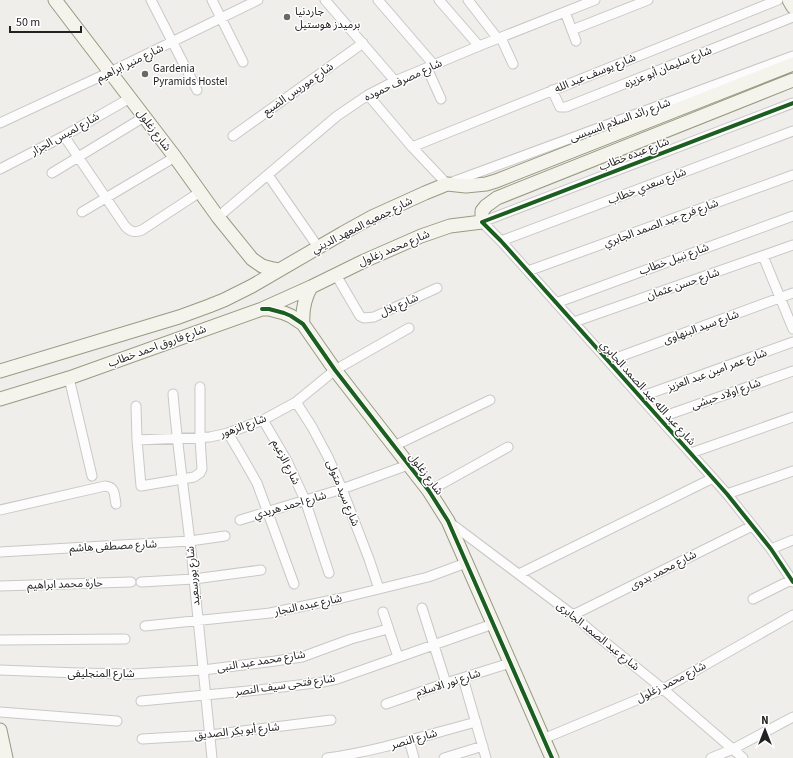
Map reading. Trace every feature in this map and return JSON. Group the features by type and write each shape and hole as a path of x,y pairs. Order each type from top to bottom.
{"main road":[{"name":"شارع زغلول","path":"55,0 175,157 218,217 252,259 262,266 279,270"},
{"path":"789,0 793,7"},
{"path":"447,184 471,186 496,181 793,64"},
{"path":"482,222 482,211 497,198 793,80"},
{"name":"شارع جمعيه المعهد الديني","path":"279,270 372,217 447,184"},
{"name":"شارع محمد زغلول","path":"311,287 392,248 435,231 450,226 482,222"},
{"path":"252,259 254,272 252,286"},
{"name":"شارع فاروق احمد خطاب","path":"0,371 194,312 224,300 279,270"},
{"path":"303,324 304,301 311,287"},
{"name":"شارع فاروق احمد خطاب","path":"0,399 69,378 262,309 311,287"},
{"name":"شارع زغلول","path":"262,309 269,309 284,313 303,324 335,370 428,491 448,522 552,758"},
{"path":"0,730 3,752"}],"street":[{"path":"151,0 197,90"},
{"path":"212,0 243,62"},
{"name":"شارع منير ابراهيم","path":"0,123 173,42 258,0"},
{"path":"325,0 395,82"},
{"path":"378,0 431,67 441,98"},
{"path":"439,0 479,46"},
{"path":"468,0 500,38 513,64"},
{"path":"572,30 648,0"},
{"name":"شارع يوسف عبد الله","path":"412,147 778,0"},
{"name":"شارع مصرف حموده","path":"218,217 337,116 368,95 479,46 591,1"},
{"path":"565,12 576,41"},
{"name":"شارع سليمان أبو عزيزه","path":"552,90 560,107 566,107 793,17"},
{"name":"شارع موريس الضبع","path":"234,136 363,43"},
{"name":"شارع رائد السلام السيسى","path":"447,184 793,56"},
{"path":"368,95 412,147 447,184"},
{"name":"شارع لميس الجزار","path":"0,169 64,136 130,98"},
{"name":"شارع عبده خطاب","path":"482,222 793,103"},
{"path":"52,173 144,117"},
{"name":"شارع سعدي خطاب","path":"501,242 793,131"},
{"path":"64,136 128,230 133,232 142,230 200,192"},
{"path":"82,212 175,157"},
{"path":"268,175 318,248"},
{"name":"شارع فرج عبد الصمد الجابري","path":"528,271 793,176"},
{"name":"شارع نبيل خطاب","path":"556,303 793,216"},
{"name":"شارع عبد الله عبد الصمد الجابري","path":"482,222 574,322 727,494 771,549 792,581"},
{"name":"شارع حسن عثمان","path":"574,322 793,245"},
{"path":"763,256 793,329"},
{"name":"شارع بلال","path":"336,275 360,316 364,318 374,317 438,288"},
{"name":"شارع سيد البنهاوى","path":"608,361 793,293"},
{"name":"شارع الزهور","path":"137,440 210,437 228,433 264,420 296,402 335,370 409,328"},
{"name":"شارع عمر امين عبد العزيز","path":"640,397 793,342"},
{"name":"شارع اولاد حبشى","path":"659,418 793,371"},
{"path":"69,378 92,476"},
{"path":"136,406 141,486 194,477 200,473 202,469 200,438 200,387"},
{"name":"شارع بورسعيد","path":"173,394 190,541 212,758"},
{"path":"394,446 490,400"},
{"name":"شارع سيد متولى","path":"296,402 312,427 328,457 369,559 378,589"},
{"path":"691,453 793,417"},
{"name":"شارع الزعيم","path":"264,420 287,461 305,500 329,573"},
{"path":"228,433 257,483 294,584"},
{"path":"428,491 508,447"},
{"name":"شارع احمد هريدي","path":"240,520 342,489 408,465"},
{"path":"727,494 793,470"},
{"path":"519,574 713,478"},
{"path":"0,510 105,486 114,490 116,504"},
{"name":"شارع عبد الصمد الجابرى","path":"448,522 574,615 743,758"},
{"name":"شارع محمد بدوى","path":"574,615 752,526"},
{"name":"شارع مصطفى هاشم","path":"0,552 190,541 225,536"},
{"path":"771,549 793,540"},
{"name":"شارع عبده النجار","path":"145,626 270,613 378,589 428,576 466,563"},
{"path":"141,582 194,579 261,570"},
{"path":"753,599 792,581"},
{"name":"حارة محمد ابراهيم","path":"0,586 130,582"},
{"path":"422,608 446,683"},
{"path":"383,612 398,657"},
{"name":"شارع محمد زغلول","path":"543,739 663,689 793,615"},
{"name":"شارع فتحى سيف النصر","path":"141,701 324,682 348,676 493,624"},
{"name":"شارع محمد عبد النبى","path":"203,670 302,657 351,639 388,628"},
{"path":"0,640 125,639"},
{"name":"شارع نور الاسلام","path":"386,704 510,663"},
{"name":"شارع المنجليفى","path":"0,670 132,674 203,670"},
{"path":"464,678 486,758"},
{"path":"0,712 117,721"},
{"path":"711,758 733,749 793,717"},
{"name":"شارع أبو بكر الصديق","path":"142,739 210,735 331,720"},
{"name":"شارع النصر","path":"327,758 364,752 476,722"},
{"path":"409,740 414,758"},
{"path":"444,758 483,746"}],"cycle path":[{"path":"793,103 482,222 501,241 727,494 771,549 793,582"},
{"path":"262,309 269,309 284,313 303,324 335,370 429,491 448,521 552,758"}],"place":[{"name":"جاردنيا برميدز هوستيل","path":"287,17"},
{"name":"Gardenia Pyramids Hostel","path":"145,74"}]}
